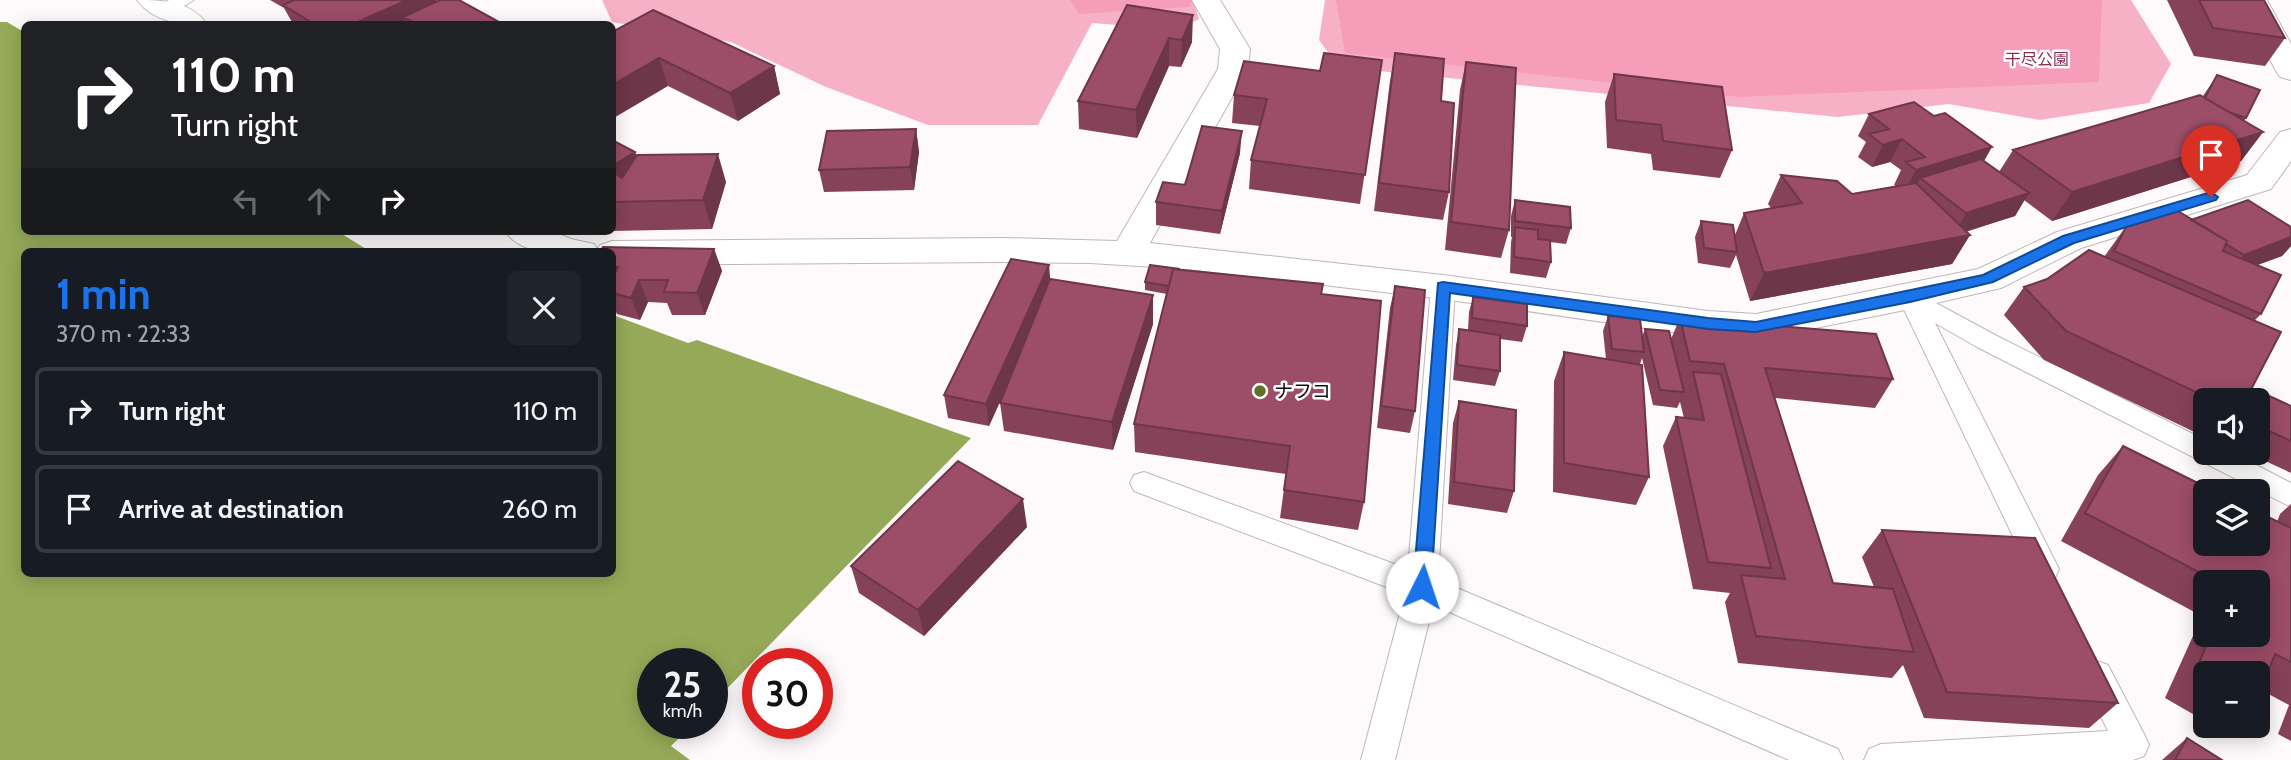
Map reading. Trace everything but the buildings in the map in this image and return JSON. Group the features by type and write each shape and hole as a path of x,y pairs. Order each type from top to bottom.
{"street":[{"path":"1127,253 1233,69 1235,49 1206,0"},
{"path":"2253,0 2291,71"},
{"path":"168,3 189,21"},
{"path":"616,253 1002,250 1127,253 1188,257 1443,287 1708,324 1756,327 1987,279 2068,240 2259,182 2291,139"},
{"path":"531,235 560,248"},
{"path":"1378,760 1422,587 1443,287"},
{"path":"1910,297 1986,341 2193,445"},
{"path":"1910,297 2059,598"},
{"path":"2231,465 2291,496"},
{"path":"1144,483 1422,587 1826,760"},
{"path":"1881,760 2132,745 2083,647"}],"green space":[{"path":"602,0 1193,0 1199,19 1178,30 1092,23 1038,125 928,125 826,87 731,42 612,21"},
{"path":"1070,0 1193,0 1189,7 1079,14"},
{"name":"干尽公園","path":"1325,0 2131,0 2171,64 2149,103 2040,120 1949,104 1838,117 1339,67 1319,40"},
{"name":"干尽公園","path":"1336,0 2102,0 2099,82 1738,97 1345,53"}],"shaded area":[{"path":"0,22 7,22 21,30 21,235 343,235 365,248 21,248 21,577 616,577 616,316 688,343 697,340 971,438 767,648 742,648 742,673 728,688 728,648 637,648 637,739 678,739 671,746 690,760 0,760"}],"place":[{"name":"ナフコ","path":"1260,391"}],"route":[{"path":"1422,587 1443,287 1708,324 1756,327 1987,279 2068,240 2211,197"}]}
